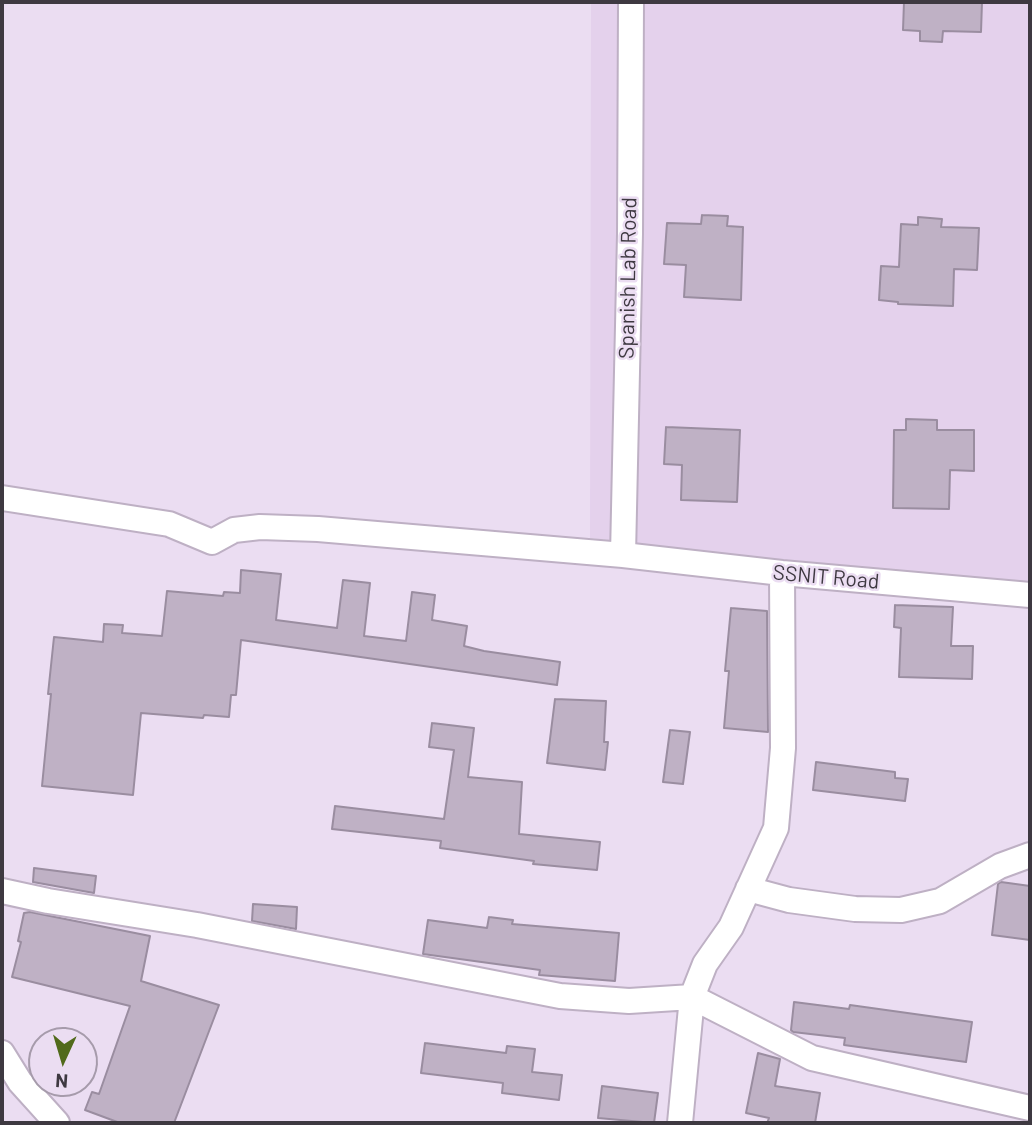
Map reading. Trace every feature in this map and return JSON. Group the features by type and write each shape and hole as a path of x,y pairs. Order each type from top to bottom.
{"street":[{"name":"Spanish Lab Road","path":"623,555 630,234 631,2"},
{"name":"SSNIT Road","path":"2,498 169,524 212,542 234,530 260,527 318,529 623,555 1030,596"},
{"path":"680,1123 691,997 705,964 731,928 776,828 783,748 782,573"},
{"path":"748,889 789,900 842,908 901,910 940,901 1000,866 1030,855"},
{"path":"2,891 197,925 560,996 629,1001 691,997 813,1058 1030,1108"},
{"path":"2,1053 20,1082 57,1123"}],"shaded area":[{"path":"591,2 1030,2 1030,589 590,538"}],"building":[{"path":"904,2 982,2 981,32 943,31 942,42 920,41 920,31 903,30"},
{"path":"702,215 728,216 727,226 743,227 741,300 684,297 686,265 664,264 667,223 701,224"},
{"path":"918,217 942,219 941,227 979,228 977,270 954,269 953,306 898,304 879,300 881,266 899,267 901,224 918,225"},
{"path":"906,419 937,420 937,430 974,430 974,471 950,470 949,509 893,508 894,430 906,430"},
{"path":"666,427 740,430 737,502 681,500 682,465 664,464"},
{"path":"241,570 281,574 276,620 337,628 343,580 370,583 364,636 406,641 412,592 435,595 432,620 467,626 464,646 560,662 557,685 241,640 236,695 231,695 229,717 204,715 203,718 141,713 133,795 42,786 54,637 103,642 104,624 123,625 122,633 162,636 167,591 223,596 224,592 240,593"},
{"path":"895,605 953,607 951,646 973,646 972,679 899,677 901,628 894,627"},
{"path":"731,608 767,611 768,732 724,728 729,671 725,671"},
{"path":"555,699 606,701 604,742 608,742 605,770 547,763"},
{"path":"432,723 474,728 468,777 522,782 519,834 600,842 597,870 533,864 534,861 440,848 441,841 332,829 335,806 444,819 454,750 429,747"},
{"path":"670,730 690,732 683,784 663,782"},
{"path":"816,762 895,772 895,778 908,779 905,801 813,790"},
{"path":"34,868 96,876 94,893 33,882"},
{"path":"1001,882 1030,886 1030,940 992,935 998,884"},
{"path":"253,904 297,907 296,929 252,921"},
{"path":"24,913 150,936 141,981 219,1005 174,1123 120,1123 85,1110 90,1097 98,1097 130,1006 12,977 21,942 18,941"},
{"path":"489,917 513,920 512,924 619,933 615,981 539,975 540,970 423,954 428,920 487,928"},
{"path":"794,1002 849,1009 850,1005 972,1022 966,1062 844,1045 845,1038 793,1032"},
{"path":"425,1043 506,1053 507,1046 535,1049 532,1072 562,1075 559,1100 502,1093 503,1083 421,1073"},
{"path":"758,1053 780,1059 775,1086 820,1093 815,1123 767,1123 769,1118 746,1113"},
{"path":"602,1086 658,1093 654,1123 598,1118"}]}
